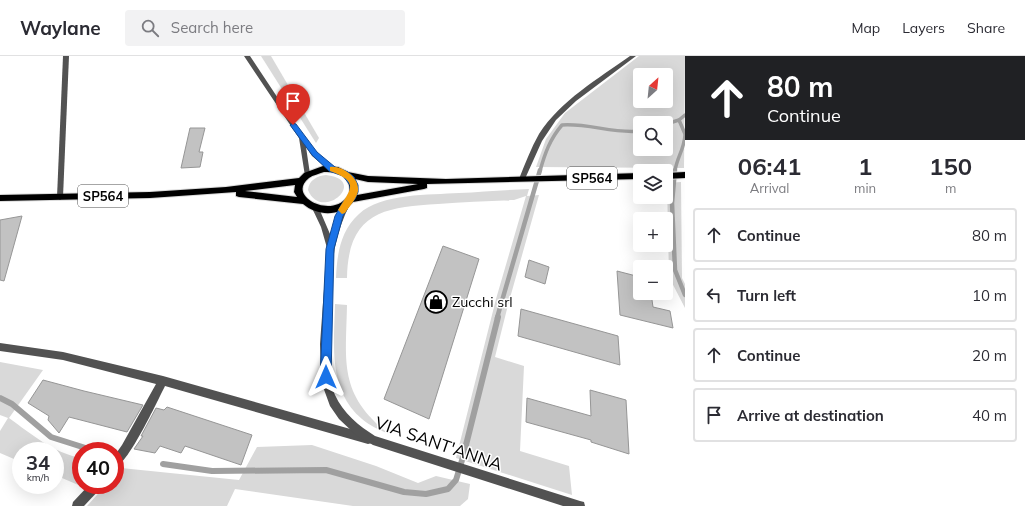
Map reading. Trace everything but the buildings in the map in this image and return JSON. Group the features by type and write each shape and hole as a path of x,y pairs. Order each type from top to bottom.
{"main road":[{"name":"SP564","path":"307,174 323,169 332,169 368,179 446,182 633,176"},
{"path":"303,202 298,191 301,181 307,174"},
{"path":"346,174 354,185 354,192 348,201"},
{"path":"673,176 683,175"},
{"name":"SP564","path":"0,198 205,192 301,181"},
{"name":"SP564","path":"205,192 266,196 303,202 316,208 331,209 348,201 446,182"}],"street":[{"path":"60,197 65,122 66,56"},
{"path":"247,56 301,137 314,154 332,169"},
{"path":"522,179 540,140 552,120 576,98 633,56"},
{"path":"301,137 307,174"},
{"name":"VIA SANT'ANNA","path":"348,201 339,216 330,249 326,377 334,405 356,429 373,440 580,506"},
{"name":"VIA SANT'ANNA","path":"316,208 326,231 330,249"},
{"path":"0,347 63,356 163,381 373,440"},
{"path":"124,452 163,381"},
{"path":"77,506 88,494"}],"shaded area":[{"path":"261,56 271,56 319,138 316,143"},
{"path":"639,56 685,56 684,168 673,168 673,164 633,164 633,168 536,167 546,139 565,113"},
{"path":"326,175 338,178 344,184 343,191 338,197 331,201 322,202 314,199 308,190 314,179"},
{"path":"681,182 682,278 685,284 685,308 673,285 673,260 669,260 668,252 673,252 673,212 668,212 667,204 673,204 673,183"},
{"path":"529,189 527,196 539,195 495,357 524,366 520,451 569,466 572,495 456,458 496,299 526,196 514,200 418,205 385,212 372,218 362,227 354,239 349,256 347,278 336,278 337,261 344,236 353,221 368,207 380,202 406,196"},
{"path":"335,304 347,305 346,360 348,376 353,391 361,405 389,434 372,426 362,419 343,395 335,366"},
{"path":"0,362 43,370 9,418 44,442 12,442 12,458 0,453 0,431 8,418 0,415"},
{"path":"312,445 376,466 418,483 436,476 470,484 468,499 460,506 353,506 235,489 227,506 87,506 98,494 124,494 124,468 239,480 257,447"},
{"path":"64,453 72,456 72,482 64,479"}],"waterway":[{"path":"679,120 685,115"},
{"path":"673,122 679,120"},
{"path":"679,120 685,134"},
{"path":"540,171 548,146 562,125 633,132"},
{"path":"675,171 685,135"},
{"path":"497,318 540,170"},
{"path":"675,170 672,203 675,270 685,295"},
{"path":"163,464 212,471 326,470 404,492 426,494 448,489 456,480 463,457 498,317"},
{"path":"0,398 12,404 51,437 72,444"}],"slow traffic":[{"path":"333,169 346,174 354,185 354,192 351,199 342,210"}],"place":[{"name":"Zucchi srl","path":"436,302"}],"route":[{"path":"293,125 314,154 332,169 346,174 354,185 354,192 351,199 346,204 339,216 330,249 326,377"}]}
